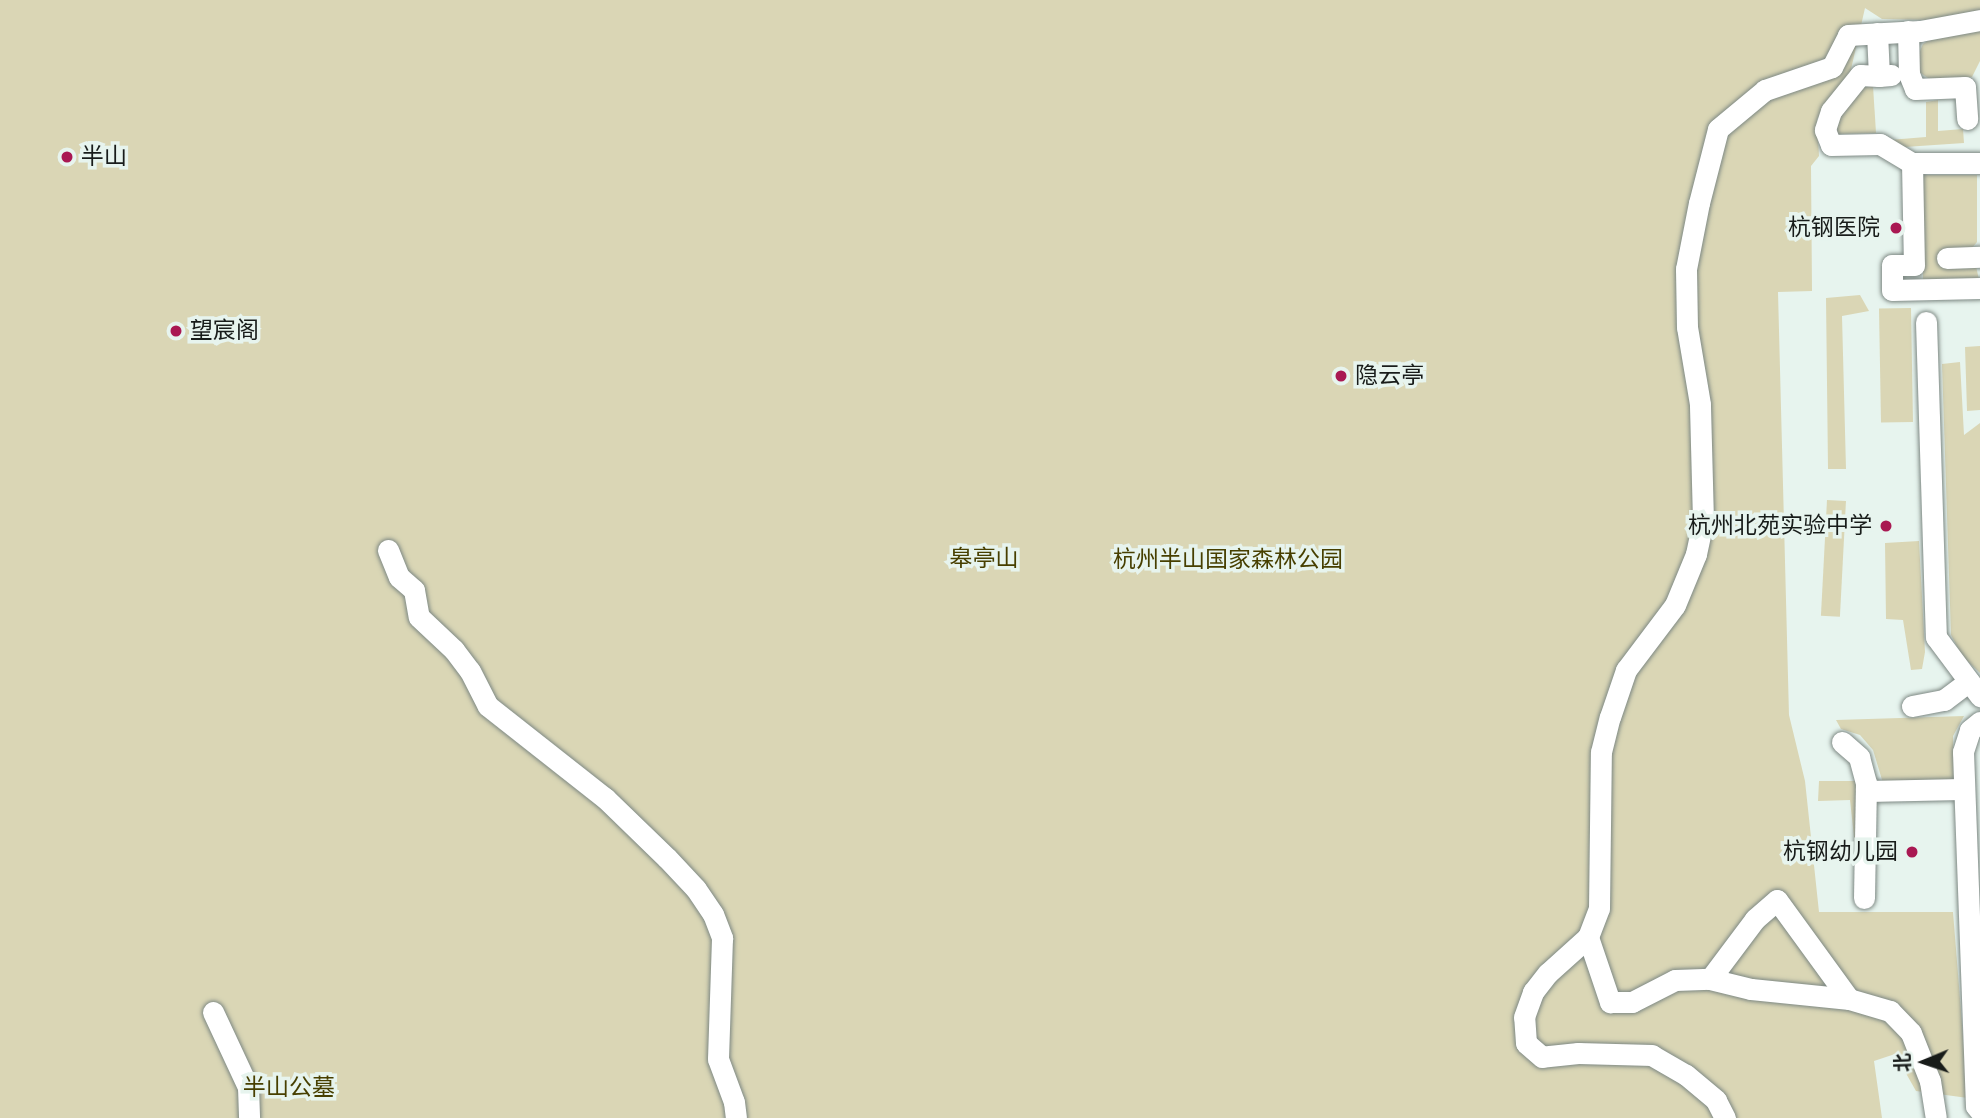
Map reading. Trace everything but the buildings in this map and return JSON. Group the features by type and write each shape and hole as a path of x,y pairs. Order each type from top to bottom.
{"street":[{"path":"1725,1118 1716,1100 1686,1075 1652,1055 1578,1053 1542,1056 1526,1043 1524,1017 1533,992 1548,973 1588,937 1599,908 1601,752 1610,717 1626,670 1675,605 1696,554 1703,521 1700,404 1687,327 1686,269 1718,129 1765,90 1832,67 1849,35 1908,31 1980,20"},
{"path":"1908,31 1909,74 1915,89 1965,87 1967,119"},
{"path":"1877,33 1879,76"},
{"path":"1909,74 1860,75 1831,111 1825,130 1831,145 1880,144 1912,163 1980,163"},
{"path":"1912,163 1914,265 1892,265 1892,290 1980,288"},
{"path":"1947,258 1980,257"},
{"path":"1912,706 1944,700 1974,689 1936,637 1926,322"},
{"path":"388,550 398,577 414,590 419,617 454,650 470,671 488,706 605,798 696,889 713,914 722,938 718,1059 734,1102 736,1118"},
{"path":"1980,722 1970,730 1963,752 1963,789 1973,852 1976,1106 1980,1111"},
{"path":"1842,742 1858,757 1866,791 1864,898"},
{"path":"1866,791 1963,789"},
{"path":"1710,979 1755,919 1777,900 1849,999"},
{"path":"1588,937 1610,1002 1632,1002 1675,980 1710,979 1751,989 1849,999 1890,1011 1911,1033 1930,1081 1936,1118"},
{"path":"213,1012 248,1087 249,1118"}],"green space":[{"name":"皋亭山","path":"0,0 1980,0 1980,14 1931,20 1882,19 1865,8 1849,78 1817,119 1819,156 1811,166 1812,291 1778,292 1789,715 1805,781 1819,912 1953,912 1968,1098 1916,1091 1895,1054 1874,1061 1882,1118 0,1118"},
{"path":"1980,26 1980,61 1972,77 1931,80 1919,72 1917,58 1923,44 1934,37"},
{"path":"1873,86 1876,133 1837,134 1836,121 1859,87"},
{"path":"1938,100 1938,131 1963,129 1964,143 1890,148 1889,140 1926,137 1926,102"},
{"path":"1923,175 1977,175 1977,242 1971,249 1943,250 1941,267 1976,266 1979,280 1923,281"},
{"path":"1860,295 1869,311 1842,316 1846,469 1828,469 1826,298"},
{"path":"1911,308 1913,422 1881,423 1879,309"},
{"path":"1980,346 1980,410 1967,411 1965,347"},
{"path":"1960,362 1964,435 1980,423 1980,673 1962,656 1951,635 1942,364"},
{"path":"1827,500 1846,501 1840,617 1821,616"},
{"path":"1919,541 1925,652 1922,669 1911,670 1903,620 1886,619 1885,543"},
{"path":"1964,716 1953,736 1954,782 1883,783 1873,750 1860,735 1841,729 1836,720"},
{"path":"1819,781 1855,781 1855,846 1850,800 1818,801"}],"place":[{"name":"半山","path":"67,157"},
{"name":"杭钢医院","path":"1896,228"},
{"name":"望宸阁","path":"176,331"},
{"name":"隐云亭","path":"1341,376"},
{"name":"杭州北苑实验中学","path":"1886,526"},
{"name":"杭钢幼儿园","path":"1912,852"}],"park label":[{"name":"杭州半山国家森林公园","path":"1228,560"},
{"name":"半山公墓","path":"289,1088"}]}
